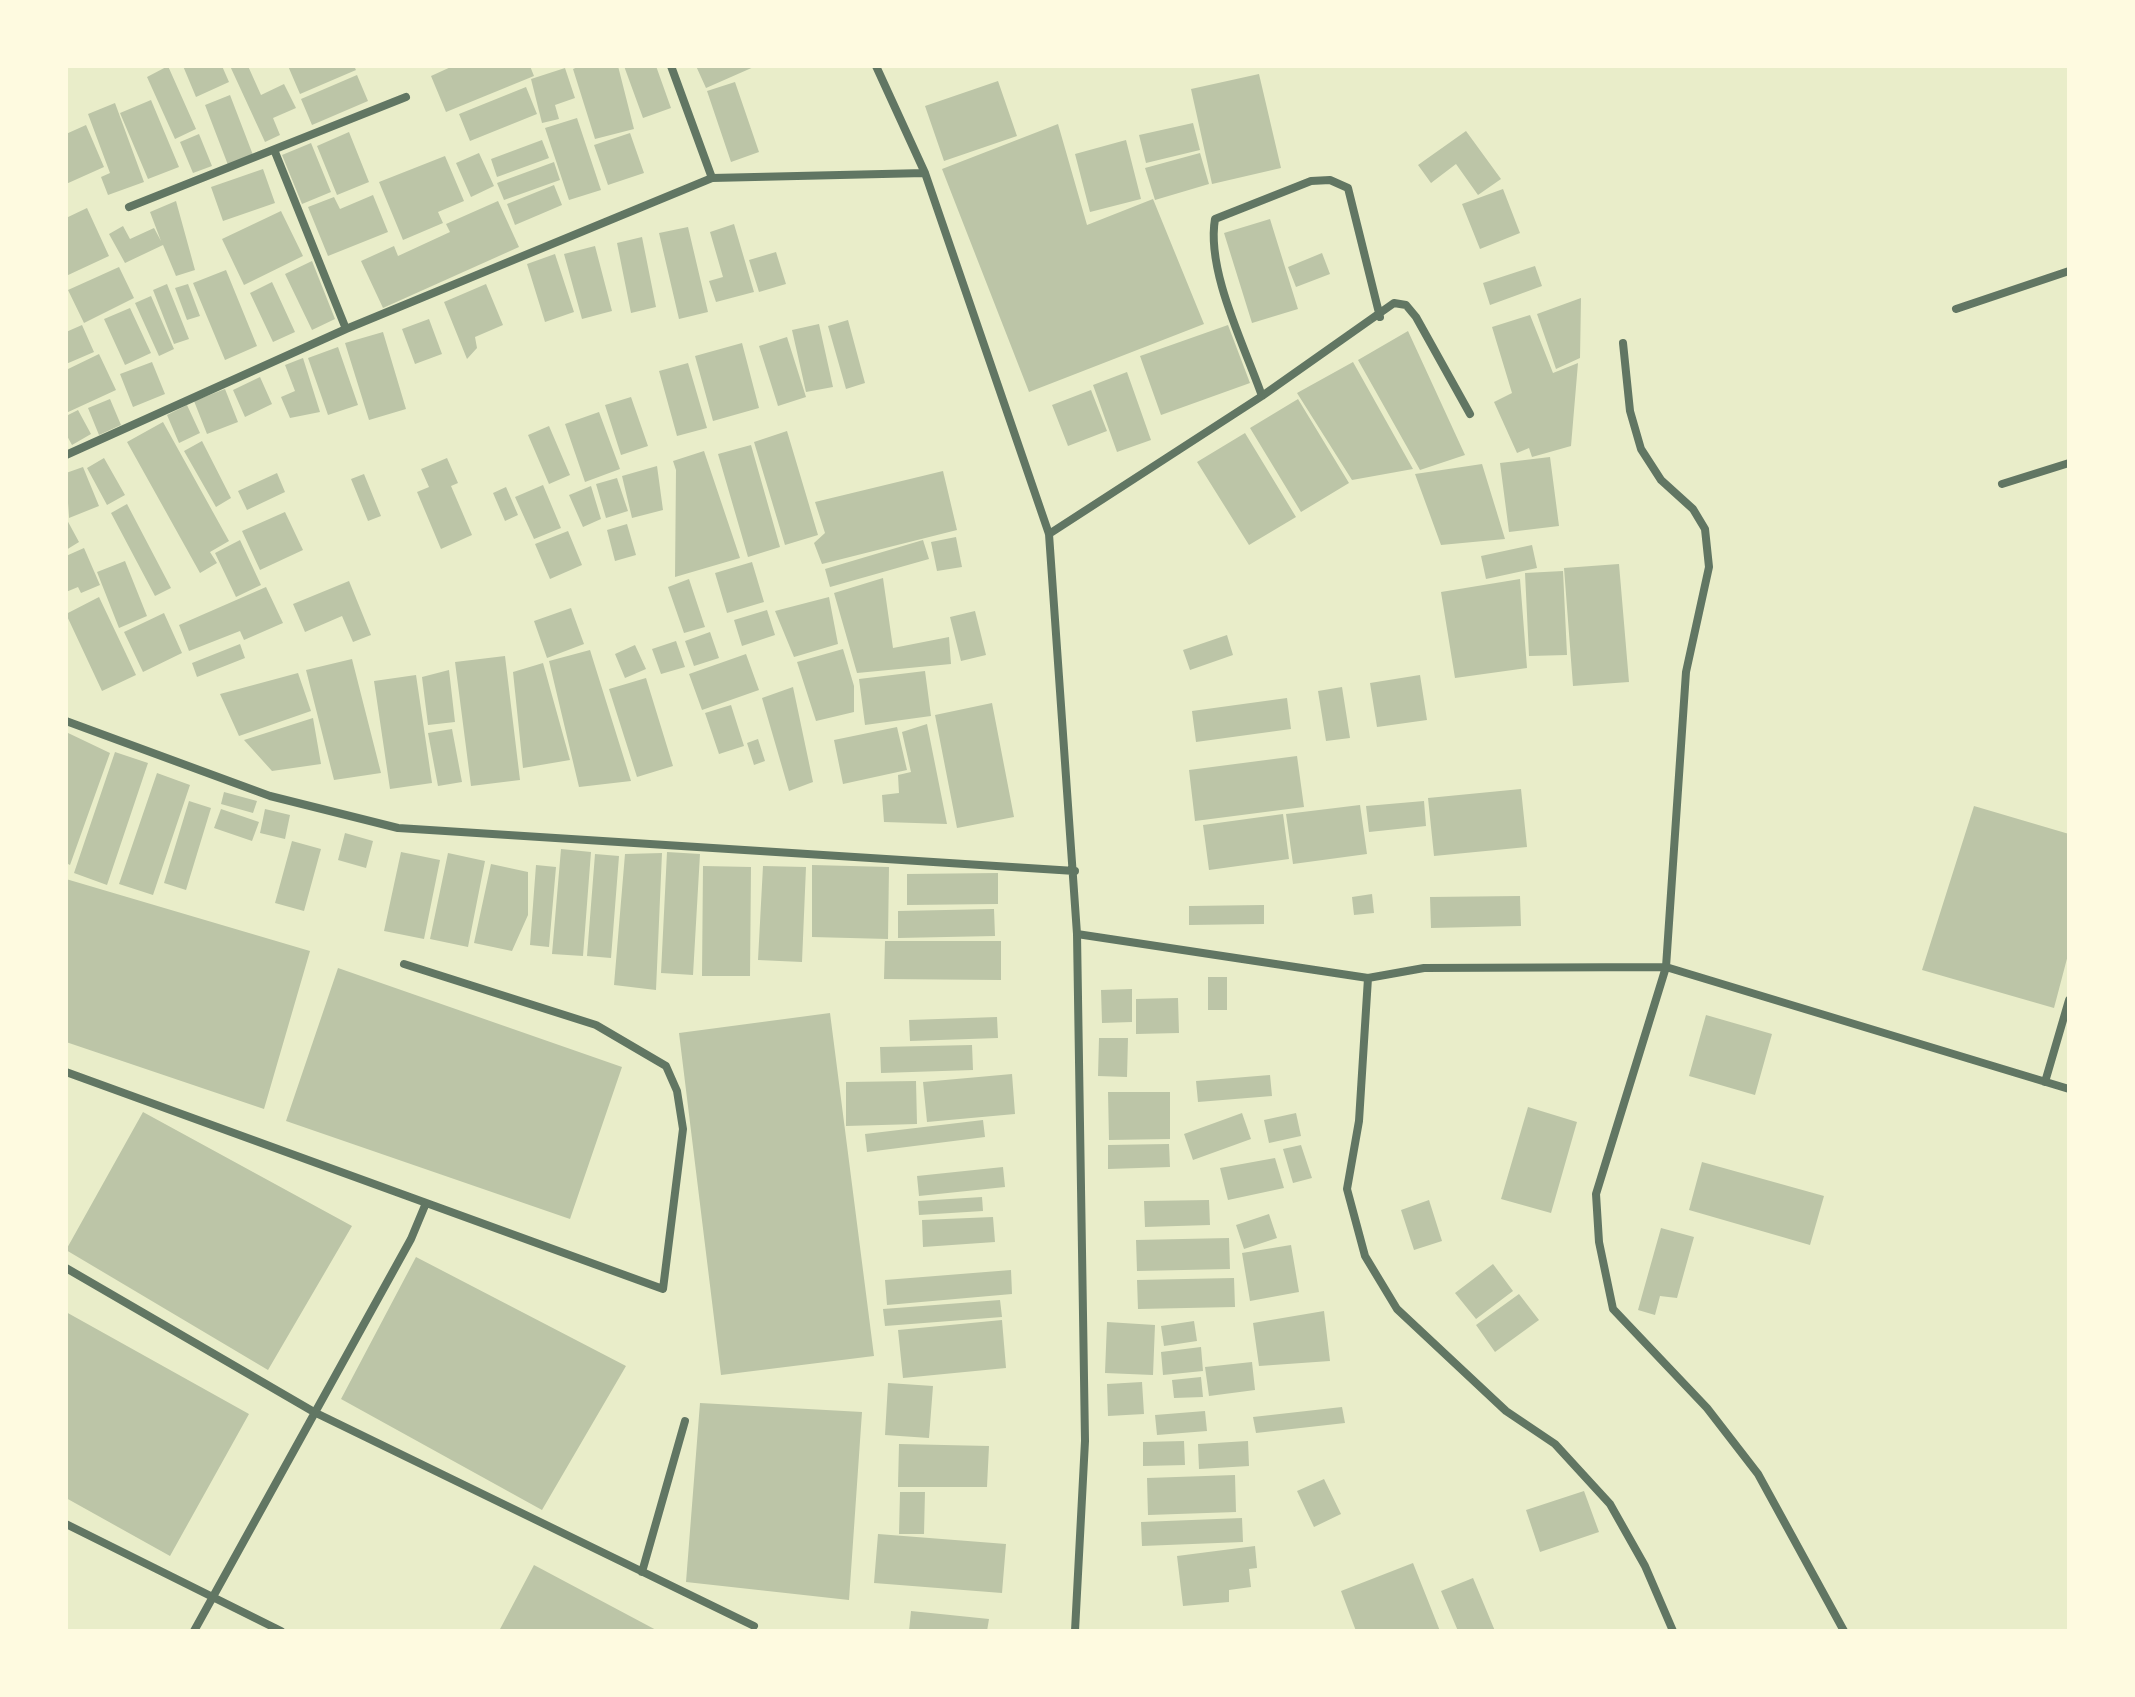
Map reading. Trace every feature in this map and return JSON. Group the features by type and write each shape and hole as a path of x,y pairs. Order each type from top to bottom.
{"street":[{"path":"671,66 712,178"},
{"path":"876,66 925,173 1049,534 1075,871 1077,934 1085,1441 1075,1631"},
{"path":"129,207 275,152 406,97"},
{"path":"275,152 346,329"},
{"path":"66,455 346,329 712,178 925,173"},
{"path":"1262,396 1218,270 1212,237 1215,219 1311,181 1330,180 1348,188 1380,317"},
{"path":"1956,309 2069,271"},
{"path":"1049,534 1380,317 1394,303 1406,305 1470,414"},
{"path":"1623,343 1630,411 1641,449 1661,480 1693,509 1705,529 1709,567 1686,672 1666,967 1596,1194 1599,1242 1613,1309 1707,1408 1758,1474 1844,1631"},
{"path":"2002,484 2069,463"},
{"path":"66,721 270,796 398,828 1075,871"},
{"path":"1077,934 1368,978 1424,968 1666,967 2069,1089"},
{"path":"66,1072 663,1289 683,1129 677,1091 666,1066 596,1025 404,964"},
{"path":"1368,978 1359,1121 1347,1189 1365,1256 1397,1309 1506,1411 1555,1444 1610,1504 1645,1566 1673,1631"},
{"path":"2045,1082 2069,1000"},
{"path":"194,1631 411,1239 426,1203"},
{"path":"66,1268 314,1412 754,1626"},
{"path":"642,1572 685,1421"},
{"path":"66,1524 281,1631"}],"building":[{"path":"168,66 196,129 175,139 147,77"},
{"path":"183,66 222,66 229,82 196,97"},
{"path":"230,66 248,66 261,95 284,84 296,108 273,118 280,135 265,142"},
{"path":"288,66 354,66 356,70 300,94"},
{"path":"453,66 530,66 534,76 446,112 431,76"},
{"path":"580,66 618,66 634,129 595,139 573,69"},
{"path":"624,66 656,66 671,108 643,118"},
{"path":"696,66 756,66 706,88"},
{"path":"565,68 575,98 555,105 559,119 542,123 531,79"},
{"path":"1259,74 1281,168 1212,184 1191,89"},
{"path":"357,75 368,101 312,125 301,99"},
{"path":"998,81 1017,136 944,161 925,106"},
{"path":"735,82 759,152 731,162 707,91"},
{"path":"526,87 537,114 470,141 459,114"},
{"path":"230,95 253,155 228,165 205,105"},
{"path":"151,100 179,167 148,179 120,113"},
{"path":"115,103 144,182 108,195 101,177 110,173 88,114"},
{"path":"577,118 601,190 569,200 545,128"},
{"path":"1193,123 1200,150 1146,163 1139,135"},
{"path":"1058,124 1087,225 1153,199 1204,324 1029,392 942,169"},
{"path":"86,125 104,167 66,184 66,134"},
{"path":"1466,131 1501,179 1478,195 1456,164 1431,183 1418,165"},
{"path":"349,132 369,182 337,195 317,146"},
{"path":"630,133 644,173 608,185 594,145"},
{"path":"199,134 212,166 193,173 180,142"},
{"path":"542,140 549,158 497,177 491,159"},
{"path":"1126,140 1141,199 1090,212 1075,154"},
{"path":"311,143 331,192 302,204 282,155"},
{"path":"479,153 494,186 471,197 456,163"},
{"path":"1200,153 1209,184 1155,200 1145,168"},
{"path":"445,156 464,201 438,212 443,223 403,240 379,182"},
{"path":"554,162 560,180 504,200 497,183"},
{"path":"263,169 275,203 223,221 211,187"},
{"path":"554,185 562,205 515,225 507,204"},
{"path":"1503,189 1520,233 1480,249 1462,204"},
{"path":"373,195 388,232 328,256 308,207 334,197 340,209"},
{"path":"176,201 195,270 176,276 163,245 125,263 109,234 123,226 130,239 154,228 161,241 150,212"},
{"path":"498,201 519,247 383,308 361,261 394,246 398,256 450,232 446,224"},
{"path":"87,208 109,256 66,276 66,218"},
{"path":"281,211 303,256 244,285 222,239"},
{"path":"1270,219 1298,309 1252,323 1224,233"},
{"path":"734,224 754,292 716,302 709,281 723,277 710,232"},
{"path":"688,227 708,312 679,319 659,233"},
{"path":"642,237 656,307 631,313 617,243"},
{"path":"595,246 612,311 582,319 564,254"},
{"path":"776,252 786,284 759,292 749,260"},
{"path":"1322,253 1330,274 1296,287 1288,267"},
{"path":"555,254 574,312 545,322 527,264"},
{"path":"312,261 335,319 312,330 285,274"},
{"path":"1535,266 1542,286 1490,305 1483,283"},
{"path":"119,267 134,298 84,323 68,290"},
{"path":"226,270 257,346 225,360 193,283"},
{"path":"272,282 295,332 273,342 250,293"},
{"path":"167,284 189,339 174,344 153,290"},
{"path":"188,284 200,316 187,320 175,288"},
{"path":"486,284 503,325 475,337 477,348 467,359 444,302"},
{"path":"151,296 174,349 159,356 135,303"},
{"path":"1581,298 1580,358 1556,369 1537,314"},
{"path":"130,308 151,353 125,365 104,319"},
{"path":"1530,315 1553,373 1578,363 1571,446 1532,457 1529,448 1517,453 1494,402 1512,393 1492,327"},
{"path":"429,319 442,354 415,364 402,329"},
{"path":"848,320 865,383 846,389 828,326"},
{"path":"819,324 833,387 806,392 792,330"},
{"path":"82,325 94,352 66,364 66,332"},
{"path":"1228,325 1250,383 1161,415 1140,356"},
{"path":"1408,331 1465,455 1420,470 1358,360"},
{"path":"383,332 406,409 369,420 345,343"},
{"path":"787,337 806,397 778,406 759,346"},
{"path":"742,343 759,408 713,421 695,356"},
{"path":"338,347 358,405 328,415 308,358"},
{"path":"99,354 116,390 66,413 66,370"},
{"path":"303,358 320,412 290,418 281,397 295,391 285,365"},
{"path":"152,362 165,394 133,407 120,374"},
{"path":"1353,362 1413,469 1352,480 1297,393"},
{"path":"688,363 707,428 677,436 659,371"},
{"path":"1127,372 1151,440 1117,452 1093,385"},
{"path":"260,377 272,404 245,417 233,390"},
{"path":"225,389 238,422 207,434 194,401"},
{"path":"1091,390 1107,431 1068,446 1052,405"},
{"path":"631,397 648,446 621,455 605,405"},
{"path":"110,399 121,425 99,435 88,408"},
{"path":"1298,399 1349,483 1301,512 1250,428"},
{"path":"187,405 200,433 179,443 167,415"},
{"path":"78,410 91,434 72,445 66,434 66,416"},
{"path":"599,412 620,469 585,482 565,424"},
{"path":"163,422 229,541 210,552 217,563 200,573 127,442"},
{"path":"549,426 570,475 549,484 528,435"},
{"path":"787,431 818,535 785,545 754,442"},
{"path":"1245,433 1296,517 1249,545 1197,462"},
{"path":"202,441 231,498 216,507 184,451"},
{"path":"751,445 780,547 748,557 718,454"},
{"path":"704,451 740,558 675,577 676,470 673,461"},
{"path":"1550,457 1559,526 1509,532 1500,463"},
{"path":"104,458 125,495 107,505 87,468"},
{"path":"447,458 458,483 451,486 472,535 441,549 417,492 429,487 421,469"},
{"path":"1482,464 1505,539 1441,545 1415,474"},
{"path":"657,466 663,510 632,518 622,476"},
{"path":"83,467 99,506 69,518 66,473"},
{"path":"943,471 957,530 822,564 814,543 825,533 815,502"},
{"path":"277,473 285,492 247,510 238,491"},
{"path":"364,474 381,516 368,521 351,479"},
{"path":"617,478 628,511 606,518 596,484"},
{"path":"543,485 561,528 534,539 515,497"},
{"path":"591,486 601,519 583,527 569,495"},
{"path":"506,487 518,515 505,521 493,493"},
{"path":"127,504 171,588 155,596 111,513"},
{"path":"285,512 303,550 260,570 242,531"},
{"path":"66,518 79,542 66,550"},
{"path":"627,524 636,555 615,561 607,530"},
{"path":"568,531 582,565 550,579 535,544"},
{"path":"956,537 962,567 937,571 931,542"},
{"path":"240,540 261,585 236,597 215,553"},
{"path":"923,540 929,559 830,587 825,569"},
{"path":"1532,545 1537,568 1486,579 1481,556"},
{"path":"84,548 100,585 81,593 78,587 66,592 66,556"},
{"path":"125,561 147,616 119,628 97,572"},
{"path":"752,562 764,602 727,613 715,573"},
{"path":"1619,564 1629,682 1573,686 1564,568"},
{"path":"1563,571 1567,655 1529,656 1525,573"},
{"path":"883,578 893,648 949,637 951,664 857,673 834,593"},
{"path":"689,579 705,627 684,633 668,587"},
{"path":"1520,579 1527,668 1455,678 1441,592"},
{"path":"349,581 371,635 353,642 342,616 305,632 293,604"},
{"path":"266,587 283,623 244,640 240,631 189,651 179,625"},
{"path":"99,597 136,675 102,691 66,614"},
{"path":"829,597 838,644 794,657 775,611"},
{"path":"571,608 584,644 547,658 534,621"},
{"path":"767,610 775,635 742,646 734,620"},
{"path":"975,611 986,655 961,661 950,617"},
{"path":"164,613 182,653 143,672 124,632"},
{"path":"710,632 719,658 694,666 685,641"},
{"path":"1227,635 1233,655 1190,670 1183,650"},
{"path":"676,641 685,667 661,674 652,649"},
{"path":"240,644 245,658 197,677 192,663"},
{"path":"635,645 646,669 625,678 615,654"},
{"path":"843,649 854,686 854,712 816,721 797,662"},
{"path":"590,650 631,781 579,787 549,661"},
{"path":"746,654 759,690 702,710 689,674"},
{"path":"505,656 520,780 471,786 455,662"},
{"path":"352,659 381,773 334,780 306,670"},
{"path":"543,663 570,760 523,768 513,672"},
{"path":"449,670 455,722 428,725 422,677"},
{"path":"925,671 931,716 865,725 859,679"},
{"path":"298,673 311,711 239,736 220,694"},
{"path":"416,675 432,783 390,789 374,681"},
{"path":"1420,675 1427,720 1377,727 1370,683"},
{"path":"646,678 673,766 637,777 609,689"},
{"path":"793,687 813,782 789,791 762,698"},
{"path":"1342,687 1350,738 1326,741 1318,691"},
{"path":"1287,698 1291,729 1196,742 1192,711"},
{"path":"992,703 1014,817 957,828 935,715"},
{"path":"731,705 744,746 719,754 705,713"},
{"path":"313,718 321,764 272,771 244,740"},
{"path":"927,724 947,824 884,822 882,795 899,793 898,775 911,772 902,732"},
{"path":"897,727 907,770 843,784 834,740"},
{"path":"452,729 462,782 438,786 428,733"},
{"path":"66,732 110,753 70,865 66,863"},
{"path":"758,739 765,761 754,765 747,743"},
{"path":"115,752 148,763 107,885 74,873"},
{"path":"1297,756 1304,807 1195,821 1189,770"},
{"path":"157,773 190,785 153,895 119,884"},
{"path":"1521,789 1527,847 1434,856 1428,798"},
{"path":"224,792 257,801 253,813 221,804"},
{"path":"189,801 211,808 186,890 164,883"},
{"path":"1424,801 1426,826 1369,832 1366,806"},
{"path":"1360,805 1367,854 1293,864 1286,814"},
{"path":"1974,806 2069,834 2069,951 2054,1008 1922,970"},
{"path":"221,809 259,822 252,841 214,828"},
{"path":"265,809 290,815 285,839 260,833"},
{"path":"1283,814 1289,859 1209,870 1203,825"},
{"path":"345,833 373,841 366,868 338,860"},
{"path":"292,841 321,849 304,911 275,903"},
{"path":"561,849 591,852 583,956 552,954"},
{"path":"401,852 440,860 424,939 384,931"},
{"path":"667,852 700,854 693,975 661,973"},
{"path":"448,853 485,861 468,947 430,939"},
{"path":"662,853 656,990 614,985 625,854"},
{"path":"595,854 619,856 611,958 587,956"},
{"path":"491,864 528,872 528,915 512,951 474,943"},
{"path":"536,865 556,867 549,947 530,945"},
{"path":"812,865 889,867 888,939 812,937"},
{"path":"703,866 751,867 750,976 702,976"},
{"path":"763,866 806,867 802,962 758,960"},
{"path":"998,873 998,904 907,905 907,874"},
{"path":"66,879 310,951 264,1109 66,1042"},
{"path":"1372,894 1374,913 1354,915 1352,897"},
{"path":"1520,896 1521,926 1431,928 1430,897"},
{"path":"1264,905 1264,924 1189,925 1189,906"},
{"path":"994,909 995,936 898,938 898,911"},
{"path":"885,941 1001,941 1001,980 884,979"},
{"path":"338,968 622,1067 570,1219 286,1121"},
{"path":"1208,977 1227,977 1227,1010 1208,1010"},
{"path":"1132,989 1132,1022 1102,1023 1101,990"},
{"path":"1178,998 1179,1033 1136,1034 1136,999"},
{"path":"830,1013 874,1356 721,1375 679,1033"},
{"path":"1706,1015 1772,1034 1755,1095 1689,1076"},
{"path":"997,1017 998,1038 910,1041 909,1020"},
{"path":"1099,1038 1128,1038 1127,1077 1098,1076"},
{"path":"972,1045 973,1070 881,1073 880,1047"},
{"path":"1012,1074 1015,1114 927,1122 923,1082"},
{"path":"1270,1075 1272,1096 1198,1102 1196,1081"},
{"path":"916,1081 917,1124 846,1126 846,1082"},
{"path":"1108,1092 1170,1092 1170,1139 1109,1140"},
{"path":"1528,1107 1577,1122 1551,1213 1501,1199"},
{"path":"143,1112 352,1226 268,1370 66,1250"},
{"path":"1242,1113 1251,1139 1193,1160 1184,1134"},
{"path":"1296,1113 1301,1136 1269,1143 1264,1120"},
{"path":"983,1120 985,1137 867,1152 865,1134"},
{"path":"1169,1144 1170,1167 1108,1169 1108,1145"},
{"path":"1301,1145 1312,1178 1293,1183 1283,1149"},
{"path":"1275,1158 1284,1188 1228,1200 1220,1168"},
{"path":"1702,1162 1824,1196 1810,1245 1689,1210"},
{"path":"1003,1167 1005,1187 919,1196 917,1176"},
{"path":"982,1197 983,1211 919,1215 918,1201"},
{"path":"1209,1200 1210,1225 1145,1227 1144,1201"},
{"path":"1429,1200 1442,1241 1414,1250 1401,1210"},
{"path":"1269,1214 1277,1238 1244,1249 1236,1225"},
{"path":"993,1217 995,1242 923,1247 922,1220"},
{"path":"1661,1228 1694,1237 1677,1298 1660,1296 1655,1315 1638,1310"},
{"path":"1229,1238 1230,1269 1137,1271 1136,1240"},
{"path":"1291,1245 1299,1292 1250,1301 1242,1253"},
{"path":"416,1257 626,1366 542,1510 341,1399"},
{"path":"1493,1264 1513,1291 1476,1319 1455,1293"},
{"path":"1011,1270 1012,1294 887,1305 885,1280"},
{"path":"1234,1278 1235,1307 1138,1309 1137,1280"},
{"path":"1519,1294 1539,1320 1495,1352 1476,1325"},
{"path":"1000,1300 1002,1317 885,1326 883,1309"},
{"path":"1324,1311 1330,1361 1259,1366 1253,1323"},
{"path":"66,1312 249,1414 170,1556 66,1498"},
{"path":"1002,1320 1006,1368 903,1378 898,1330"},
{"path":"1194,1321 1197,1341 1164,1346 1161,1326"},
{"path":"1107,1322 1155,1325 1153,1375 1105,1373"},
{"path":"1201,1347 1203,1371 1163,1375 1161,1352"},
{"path":"1252,1362 1255,1390 1209,1396 1205,1367"},
{"path":"1201,1377 1203,1397 1174,1398 1172,1380"},
{"path":"1142,1382 1144,1414 1108,1416 1107,1384"},
{"path":"888,1383 933,1386 929,1438 885,1435"},
{"path":"700,1403 862,1412 849,1600 686,1582"},
{"path":"1342,1407 1345,1423 1256,1433 1253,1417"},
{"path":"1205,1411 1207,1431 1157,1435 1155,1415"},
{"path":"1184,1441 1185,1465 1143,1466 1143,1442"},
{"path":"1248,1441 1249,1466 1199,1469 1198,1444"},
{"path":"899,1444 989,1446 987,1487 898,1487"},
{"path":"1235,1475 1236,1512 1148,1515 1147,1478"},
{"path":"1324,1479 1341,1514 1314,1527 1297,1491"},
{"path":"1584,1491 1599,1532 1540,1552 1526,1510"},
{"path":"900,1492 925,1492 924,1534 899,1534"},
{"path":"1242,1518 1243,1542 1142,1546 1141,1522"},
{"path":"878,1534 1006,1544 1002,1593 874,1583"},
{"path":"1255,1546 1257,1568 1249,1569 1251,1587 1229,1590 1229,1602 1183,1606 1177,1556"},
{"path":"1413,1563 1440,1631 1356,1631 1341,1591"},
{"path":"534,1565 658,1631 499,1631"},
{"path":"1473,1578 1495,1631 1458,1631 1441,1591"},
{"path":"911,1611 989,1619 987,1631 909,1631"}]}
